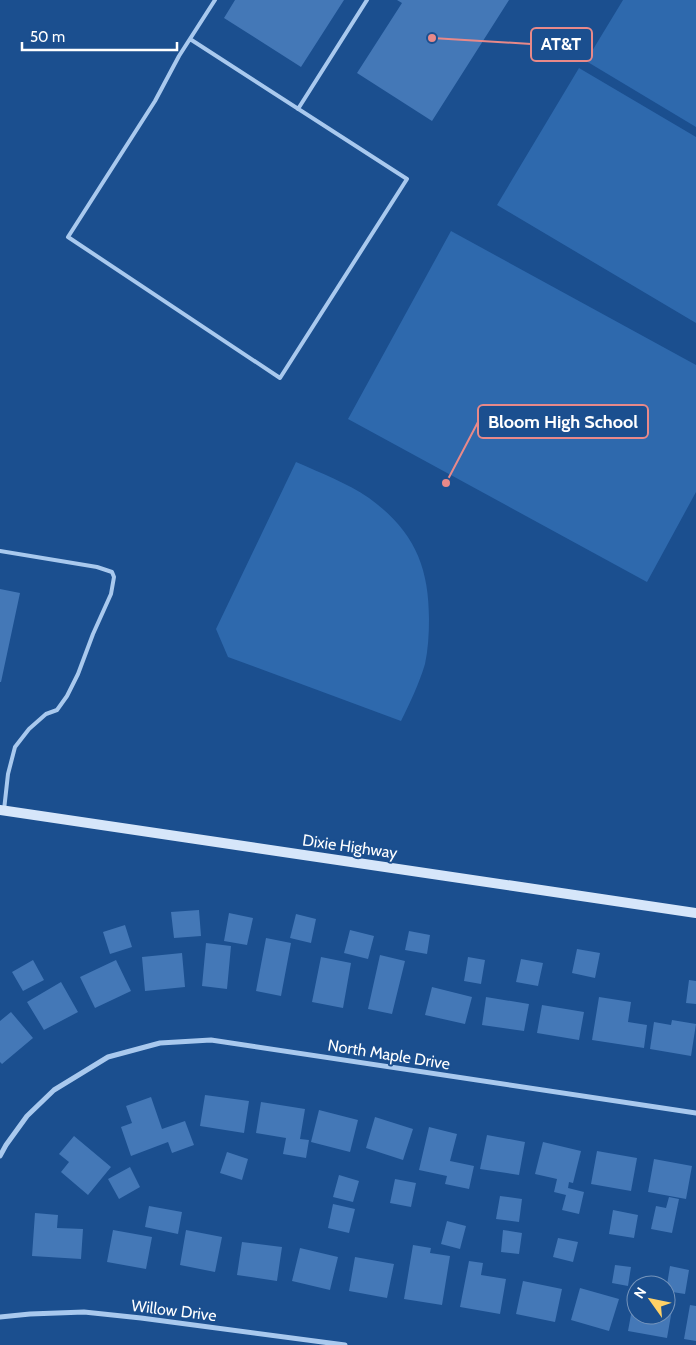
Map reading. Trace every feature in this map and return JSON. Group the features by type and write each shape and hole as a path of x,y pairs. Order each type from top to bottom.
{"main road":[{"name":"Dixie Highway","path":"2,810 696,912"}],"street":[{"name":"North Maple Drive","path":"0,1156 28,1116 54,1090 108,1057 160,1043 211,1040 696,1114"},
{"name":"Willow Drive","path":"0,1317 84,1312 345,1345"}],"lane":[{"path":"190,39 407,179 280,378 68,237 155,102 179,56 215,0"},
{"path":"298,109 367,0"},
{"path":"0,551 97,567 112,572 114,577 111,594 67,696 56,710 46,714 29,729 15,747 2,810"}],"shaded area":[{"path":"623,0 696,0 696,127 586,61"},
{"path":"579,68 696,137 696,323 497,205"},
{"path":"451,231 696,365 696,492 647,582 348,419"},
{"path":"296,462 343,483 369,498 397,523 416,550 426,582 429,619 428,642 423,671 401,721 228,657 216,629"}],"building":[{"path":"235,0 344,0 301,67 224,18"},
{"path":"397,0 509,0 432,121 357,73 402,3"},
{"path":"0,589 20,593 1,682 0,682"},
{"path":"199,910 201,936 174,938 171,912"},
{"path":"229,913 253,918 247,945 224,941"},
{"path":"296,914 316,919 311,943 290,938"},
{"path":"125,925 132,947 110,954 103,932"},
{"path":"350,930 374,936 368,959 344,953"},
{"path":"409,931 430,935 427,954 405,950"},
{"path":"266,938 291,943 281,996 256,991"},
{"path":"206,943 231,946 227,989 202,986"},
{"path":"577,949 600,953 595,978 572,973"},
{"path":"182,953 185,987 145,991 142,957"},
{"path":"380,955 405,961 392,1014 368,1009"},
{"path":"321,957 351,963 343,1008 312,1002"},
{"path":"468,957 485,960 481,984 464,981"},
{"path":"521,959 543,963 538,986 516,982"},
{"path":"33,960 44,980 23,991 12,972"},
{"path":"116,960 131,991 95,1008 80,977"},
{"path":"689,980 696,981 696,1004 686,1003"},
{"path":"61,982 78,1012 44,1030 27,1002"},
{"path":"432,987 472,997 465,1024 425,1015"},
{"path":"486,997 529,1004 524,1031 482,1025"},
{"path":"599,997 631,1002 628,1022 647,1025 644,1048 592,1040"},
{"path":"542,1005 584,1012 579,1040 537,1033"},
{"path":"11,1012 33,1038 2,1064 0,1062 0,1021"},
{"path":"672,1020 696,1024 691,1056 650,1049 654,1022 671,1025"},
{"path":"205,1095 249,1101 244,1133 200,1126"},
{"path":"151,1097 162,1129 185,1121 194,1145 172,1153 168,1142 131,1156 121,1127 132,1123 126,1106"},
{"path":"261,1102 305,1109 300,1139 309,1140 306,1158 283,1154 286,1138 256,1133"},
{"path":"319,1110 358,1120 350,1152 311,1142"},
{"path":"375,1117 413,1129 403,1160 366,1148"},
{"path":"429,1127 457,1134 450,1161 474,1166 469,1189 445,1184 447,1176 419,1170"},
{"path":"487,1135 525,1142 519,1175 480,1169"},
{"path":"74,1136 111,1167 88,1195 61,1172 69,1162 59,1154"},
{"path":"543,1142 581,1151 573,1183 569,1182 568,1188 584,1192 579,1214 562,1210 566,1195 554,1192 557,1179 535,1174"},
{"path":"597,1151 637,1158 631,1191 591,1184"},
{"path":"227,1152 248,1159 242,1180 220,1173"},
{"path":"654,1159 692,1166 686,1199 648,1192"},
{"path":"130,1167 140,1187 119,1199 108,1179"},
{"path":"339,1175 359,1181 353,1202 333,1197"},
{"path":"395,1179 416,1183 411,1207 390,1203"},
{"path":"500,1196 522,1199 519,1222 496,1219"},
{"path":"669,1197 679,1199 672,1233 651,1229 656,1206 666,1208"},
{"path":"333,1204 355,1209 349,1233 328,1228"},
{"path":"149,1206 182,1212 178,1234 145,1227"},
{"path":"613,1210 638,1215 634,1238 609,1234"},
{"path":"35,1213 58,1215 57,1228 83,1229 81,1259 32,1256"},
{"path":"447,1221 466,1226 460,1249 441,1244"},
{"path":"113,1230 152,1237 146,1269 107,1262"},
{"path":"186,1230 222,1237 215,1272 180,1265"},
{"path":"503,1230 522,1233 519,1254 501,1252"},
{"path":"558,1238 578,1242 573,1262 553,1257"},
{"path":"242,1242 282,1247 277,1281 237,1275"},
{"path":"413,1245 431,1248 430,1253 450,1256 442,1305 404,1299"},
{"path":"300,1248 338,1257 330,1290 292,1281"},
{"path":"355,1257 394,1264 387,1298 349,1291"},
{"path":"469,1261 483,1263 481,1275 506,1279 500,1314 460,1307"},
{"path":"615,1265 631,1267 630,1275 626,1275 626,1286 612,1283"},
{"path":"670,1266 689,1270 685,1294 676,1293 676,1275 669,1275"},
{"path":"523,1281 562,1289 555,1322 516,1314"},
{"path":"580,1288 619,1299 609,1331 571,1320"},
{"path":"690,1305 696,1306 696,1341 684,1339"},
{"path":"629,1325 669,1325 667,1338 628,1331"}],"place":[{"name":"AT&T","path":"432,38"},
{"name":"Bloom High School","path":"446,483"}]}
